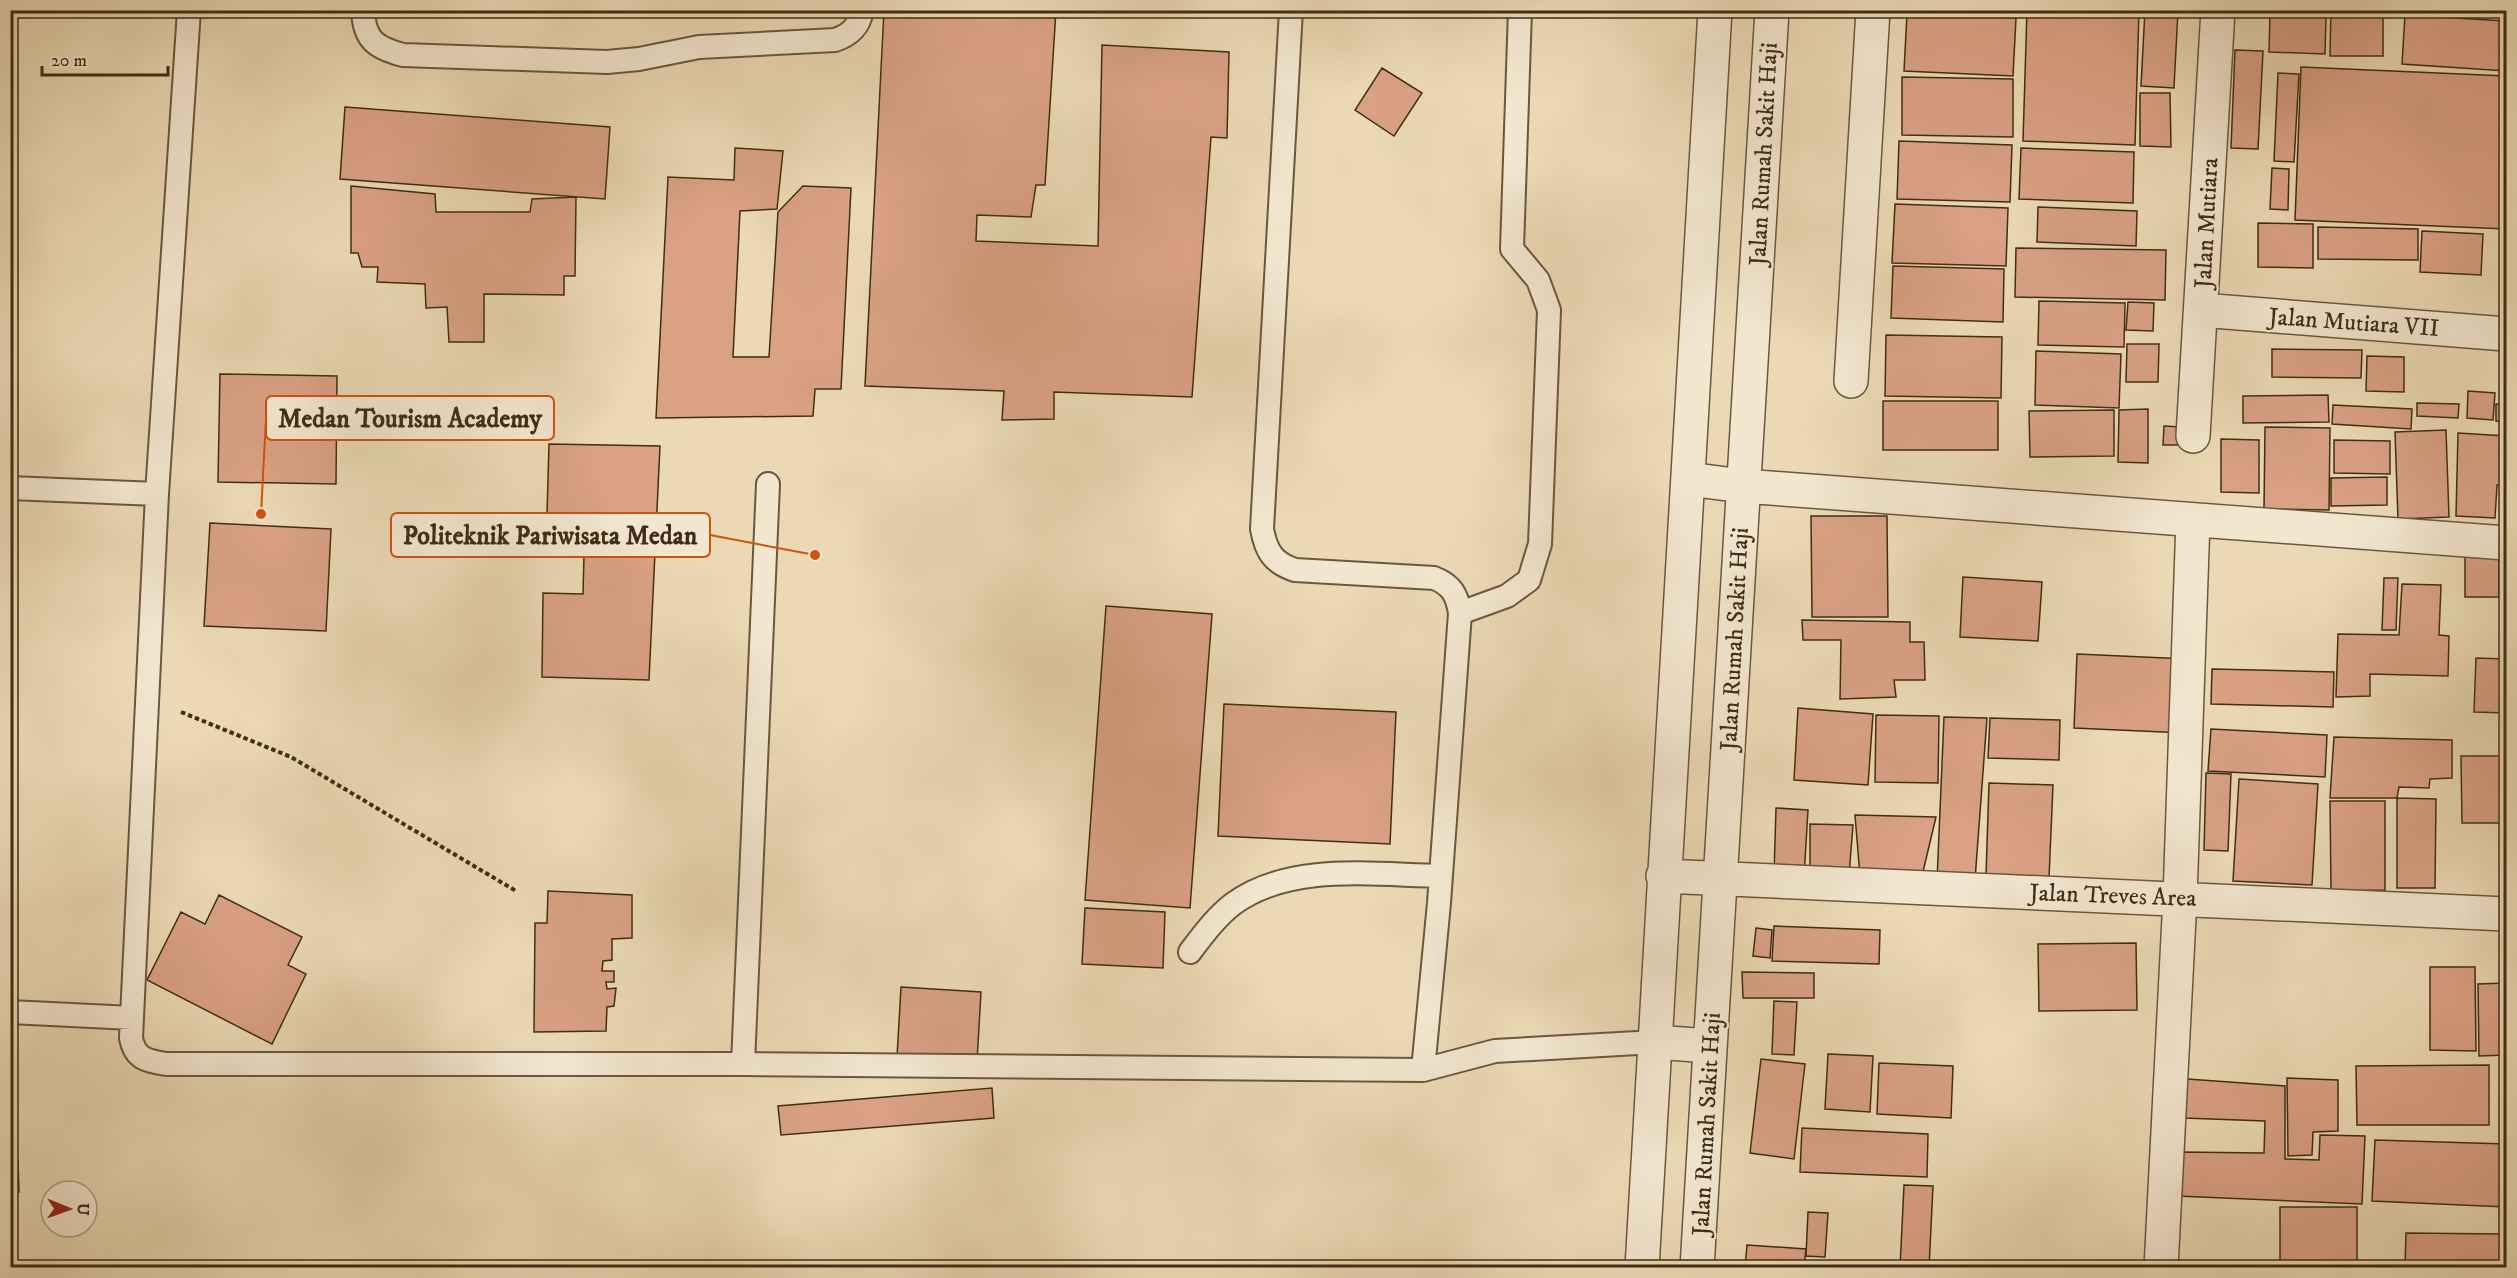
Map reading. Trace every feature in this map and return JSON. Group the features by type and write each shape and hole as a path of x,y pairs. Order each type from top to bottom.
{"street":[{"path":"1642,1268 1715,10"},
{"name":"Jalan Rumah Sakit Haji","path":"1697,1268 1772,10"},
{"path":"1851,381 1873,10"},
{"name":"Jalan Mutiara","path":"2193,436 2218,10"},
{"name":"Jalan Mutiara VII","path":"2200,310 2506,334"},
{"path":"1688,479 1743,486 2506,543"},
{"path":"2161,1268 2180,898 2193,520"},
{"name":"Jalan Treves Area","path":"1663,876 2506,914"},
{"path":"1655,1042 1710,1046"}],"lane":[{"path":"189,10 157,494 131,1038 133,1048 145,1061 166,1064 743,1064 1423,1070 1495,1051 1655,1042"},
{"path":"363,10 363,22 370,39 382,49 403,55 607,62 639,59 699,47 835,40 847,36 857,26 862,10"},
{"path":"1292,10 1262,529 1265,544 1272,558 1282,566 1295,570 1434,578 1446,583 1457,596 1461,614 1441,876 1423,1070"},
{"path":"1461,614 1507,596 1528,580 1540,544 1549,310 1538,280 1512,249 1520,10"},
{"path":"743,1064 768,484"},
{"path":"10,488 157,494"},
{"path":"1190,952 1215,921 1233,904 1255,891 1283,881 1313,874 1441,876"},
{"path":"10,1012 132,1018"}],"path":[{"path":"147,698 291,757 516,891"}],"building":[{"path":"884,10 1056,10 1045,185 1036,185 1031,217 977,215 976,241 1098,246 1102,45 1229,52 1227,138 1211,137 1192,397 1054,392 1054,419 1002,420 1004,391 865,386"},
{"path":"2027,10 2139,10 2135,145 2023,141"},
{"path":"2145,10 2178,10 2174,88 2141,86"},
{"path":"2269,10 2323,10 2323,13 2269,12"},
{"path":"2331,10 2383,10 2383,56 2330,56"},
{"path":"2403,10 2506,10 2506,13 2403,14"},
{"path":"1907,14 2016,18 2013,76 1904,71"},
{"path":"2270,14 2326,16 2325,54 2269,52"},
{"path":"2405,15 2506,21 2506,71 2402,64"},
{"path":"2235,50 2263,51 2258,149 2231,148"},
{"path":"2301,67 2506,76 2506,229 2295,220"},
{"path":"1382,68 1422,93 1394,136 1355,110"},
{"path":"2278,73 2299,74 2294,162 2274,161"},
{"path":"1902,77 2013,79 2013,137 1902,135"},
{"path":"2140,93 2170,93 2171,147 2140,146"},
{"path":"345,107 610,127 605,199 340,179"},
{"path":"1899,141 2012,145 2010,202 1897,199"},
{"path":"735,148 783,151 777,209 740,211 733,357 769,357 778,212 803,186 851,188 841,389 815,389 813,416 656,418 668,177 734,180"},
{"path":"2021,148 2134,152 2133,203 2019,199"},
{"path":"2272,168 2289,169 2288,210 2270,209"},
{"path":"351,186 435,194 436,212 530,212 532,199 576,197 575,276 564,276 564,295 484,294 484,342 449,342 447,307 426,308 425,284 377,282 378,267 362,267 358,253 351,253"},
{"path":"1895,204 2008,208 2006,266 1892,263"},
{"path":"2038,207 2137,211 2136,246 2037,242"},
{"path":"2258,223 2313,224 2313,268 2258,267"},
{"path":"2318,227 2418,229 2418,260 2318,259"},
{"path":"2422,231 2483,234 2481,275 2420,272"},
{"path":"2016,248 2166,250 2165,300 2015,297"},
{"path":"1893,266 2004,269 2003,322 1891,318"},
{"path":"2039,301 2125,303 2124,347 2038,345"},
{"path":"2128,302 2154,303 2153,331 2126,330"},
{"path":"1886,335 2002,337 2001,398 1885,396"},
{"path":"2127,344 2159,344 2158,382 2126,382"},
{"path":"2272,349 2362,350 2361,378 2272,377"},
{"path":"2036,351 2121,354 2119,408 2035,405"},
{"path":"2367,356 2404,357 2404,392 2366,391"},
{"path":"220,374 337,376 336,484 218,482"},
{"path":"2468,391 2495,393 2493,420 2467,418"},
{"path":"2328,395 2329,422 2243,423 2243,396"},
{"path":"1883,401 1998,401 1998,450 1883,450"},
{"path":"2417,403 2459,404 2458,418 2417,416"},
{"path":"2496,404 2506,405 2506,422 2496,421"},
{"path":"2333,405 2412,409 2411,429 2332,424"},
{"path":"2148,409 2148,463 2118,462 2119,410"},
{"path":"2114,410 2114,456 2030,457 2029,411"},
{"path":"2164,426 2180,427 2179,445 2163,445"},
{"path":"2265,427 2330,428 2329,510 2264,509"},
{"path":"2446,430 2449,517 2398,519 2395,432"},
{"path":"2458,433 2506,436 2506,485 2497,485 2495,518 2456,516"},
{"path":"2221,439 2259,440 2259,493 2221,492"},
{"path":"2334,440 2390,441 2390,474 2334,473"},
{"path":"549,444 660,446 649,680 542,677 543,593 583,594 585,516 547,514"},
{"path":"2387,477 2387,505 2331,506 2331,478"},
{"path":"1811,516 1887,516 1888,617 1812,617"},
{"path":"210,523 331,529 326,631 204,626"},
{"path":"2465,551 2499,552 2499,597 2465,597"},
{"path":"1963,577 2042,582 2038,641 1960,637"},
{"path":"2384,578 2398,578 2396,630 2382,630"},
{"path":"2402,584 2441,585 2439,635 2449,636 2448,676 2370,674 2370,696 2336,697 2338,634 2399,635"},
{"path":"1106,606 1212,614 1190,908 1085,900"},
{"path":"1802,620 1910,622 1910,642 1924,642 1925,680 1894,680 1896,697 1840,699 1841,640 1803,640"},
{"path":"2077,654 2187,659 2185,733 2074,728"},
{"path":"2476,658 2506,659 2506,713 2474,712"},
{"path":"2212,669 2334,672 2333,707 2211,704"},
{"path":"1224,704 1396,712 1390,844 1218,836"},
{"path":"1798,708 1873,714 1868,785 1794,780"},
{"path":"1876,715 1939,716 1938,783 1875,782"},
{"path":"1944,717 1987,718 1975,880 1937,881"},
{"path":"1990,718 2060,720 2059,760 1988,758"},
{"path":"2211,729 2327,735 2325,777 2208,771"},
{"path":"2334,737 2452,740 2452,778 2430,779 2429,788 2399,787 2397,798 2330,798"},
{"path":"2461,756 2506,756 2506,823 2462,823"},
{"path":"2206,773 2231,774 2228,851 2204,850"},
{"path":"2239,779 2318,784 2312,885 2233,881"},
{"path":"1989,783 2053,785 2049,878 1986,876"},
{"path":"2397,798 2436,799 2435,888 2397,888"},
{"path":"2330,801 2385,801 2385,890 2331,891"},
{"path":"1776,808 1808,810 1804,877 1774,875"},
{"path":"1855,815 1936,817 1922,876 1860,876"},
{"path":"1810,824 1853,825 1849,875 1810,873"},
{"path":"548,891 632,895 632,938 612,939 612,960 603,961 602,971 614,971 614,982 606,982 607,989 616,988 614,1006 607,1007 606,1031 534,1032 535,923 547,923"},
{"path":"219,895 302,937 288,965 306,974 272,1044 147,980 181,912 205,924"},
{"path":"1085,908 1165,912 1163,968 1082,964"},
{"path":"1774,926 1880,930 1879,964 1772,961"},
{"path":"1756,928 1772,930 1770,958 1753,956"},
{"path":"2136,943 2137,1010 2039,1011 2038,944"},
{"path":"2430,967 2475,967 2476,1051 2430,1050"},
{"path":"1742,972 1814,973 1814,998 1743,998"},
{"path":"2506,983 2506,1055 2479,1056 2478,984"},
{"path":"901,987 981,992 977,1061 897,1057"},
{"path":"1774,1001 1797,1002 1794,1055 1772,1054"},
{"path":"1828,1054 1873,1056 1870,1112 1825,1109"},
{"path":"1761,1059 1805,1064 1794,1159 1750,1153"},
{"path":"1879,1063 1953,1066 1951,1118 1877,1114"},
{"path":"2489,1065 2489,1125 2357,1125 2356,1066"},
{"path":"2287,1078 2338,1080 2338,1131 2313,1132 2312,1155 2288,1156"},
{"path":"2187,1079 2285,1086 2285,1159 2319,1160 2320,1135 2365,1136 2362,1204 2177,1196 2180,1152 2264,1153 2265,1121 2184,1118"},
{"path":"992,1088 994,1118 781,1135 778,1106"},
{"path":"1802,1128 1928,1134 1927,1177 1800,1172"},
{"path":"2375,1140 2506,1144 2506,1207 2372,1201"},
{"path":"10,1160 18,1160 19,1192 10,1192"},
{"path":"1904,1185 1933,1186 1929,1268 1900,1268"},
{"path":"2280,1207 2357,1207 2357,1268 2280,1268"},
{"path":"1808,1212 1828,1213 1825,1257 1806,1256"},
{"path":"2406,1233 2500,1234 2499,1268 2405,1268"},
{"path":"1747,1245 1806,1249 1804,1268 1745,1268"}],"place":[{"name":"Medan Tourism Academy","path":"261,514"},
{"name":"Politeknik Pariwisata Medan","path":"815,555"}]}
